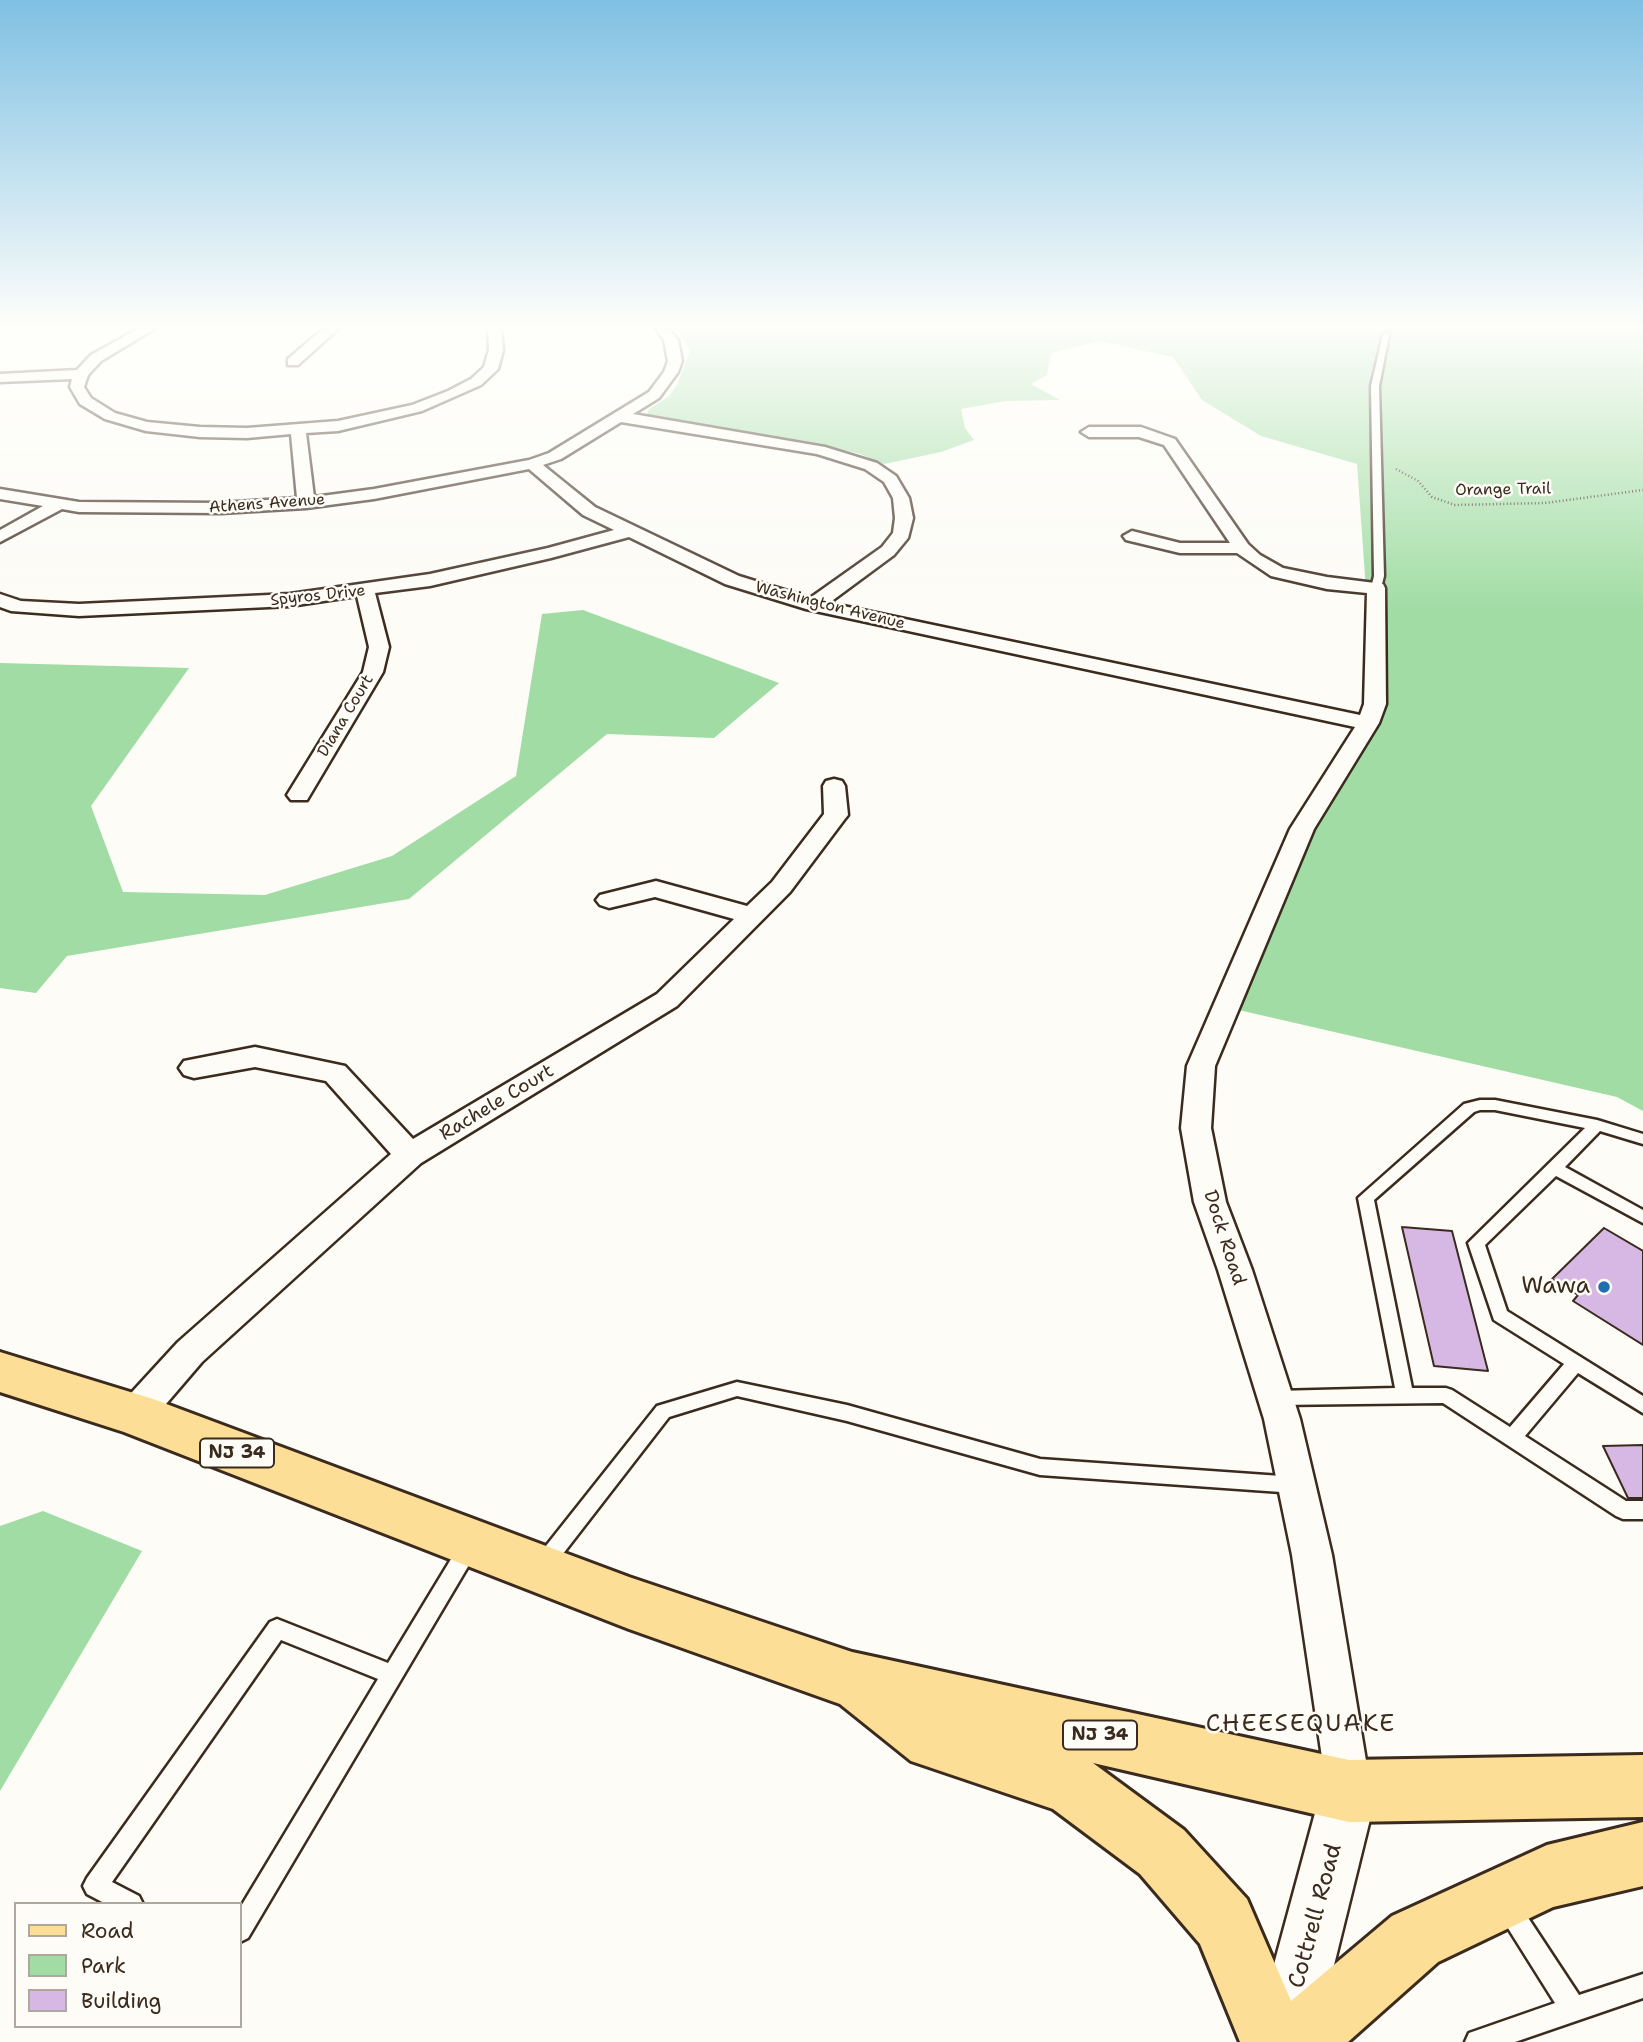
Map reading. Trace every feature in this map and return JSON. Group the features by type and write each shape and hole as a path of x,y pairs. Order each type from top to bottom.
{"main road":[{"name":"NJ 34","path":"0,1372 135,1415 539,1569 852,1680 1349,1791 1643,1786"},
{"path":"852,1680 932,1740 1070,1784 1162,1853 1224,1922 1274,2042"},
{"path":"1296,2042 1415,1939 1547,1877 1643,1854"}],"street":[{"path":"140,424 200,432 298,431 341,424"},
{"path":"532,464 555,456 609,424"},
{"path":"665,424 819,450 871,466 890,479 901,498 904,518 902,534 888,551 813,605"},
{"path":"298,431 306,503"},
{"path":"1088,432 1142,432 1170,442 1242,548 1254,559 1292,578 1376,588"},
{"name":"Athens Avenue","path":"0,494 59,504 130,509 221,508 306,503 374,494 532,464"},
{"name":"Washington Avenue","path":"532,464 589,511 732,580 813,605 1368,723"},
{"path":"0,537 59,504"},
{"name":"Spyros Drive","path":"0,600 18,607 79,610 213,605 365,591 430,580 551,553 630,531"},
{"path":"1132,536 1180,548 1242,548"},
{"name":"Dock Road","path":"1349,1791 1312,1555 1276,1398 1210,1202 1196,1128 1201,1066 1302,829 1368,723 1377,691 1376,588"},
{"name":"Diana Court","path":"299,795 373,672 379,647 365,591"},
{"name":"Rachele Court","path":"135,1415 190,1352 410,1155 667,1000 781,887 836,815 834,786"},
{"path":"609,900 656,889 753,916"},
{"path":"194,1068 255,1058 335,1073 410,1155"},
{"name":"Cottrell Road","path":"1284,2042 1349,1791"}],"lane":[{"path":"1375,424 1376,588"},
{"path":"1405,1396 1366,1198 1469,1108 1495,1105 1597,1125 1643,1139"},
{"path":"1597,1125 1476,1243 1500,1315 1643,1405"},
{"path":"1555,1168 1643,1217"},
{"path":"1511,1438 1576,1363"},
{"path":"539,1569 663,1411 737,1389 847,1413 1040,1467 1296,1485"},
{"path":"1276,1398 1446,1395 1623,1510 1643,1510"},
{"path":"242,1927 471,1542"},
{"path":"127,1902 95,1886 277,1629 393,1675"},
{"path":"1502,1899 1574,2010"},
{"path":"1478,2042 1643,1986"}],"path":[{"name":"Orange Trail","path":"1375,465 1409,475 1432,497 1455,505 1545,503 1643,490"}],"green space":[{"path":"692,424 964,424 974,440 941,452 884,464 860,454"},
{"path":"1242,424 1643,424 1643,1111 1617,1097 1230,1008 1373,688 1357,464 1261,436"},
{"path":"583,610 779,683 714,738 607,734 409,899 67,956 36,993 0,988 0,663 189,668 91,806 123,892 265,895 392,856 516,776 542,614"},
{"path":"43,1511 142,1551 0,1791 0,1526"}],"building":[{"path":"1402,1227 1452,1231 1488,1371 1434,1366"},
{"name":"Wawa","path":"1604,1228 1643,1251 1643,1345 1573,1301 1578,1295 1552,1279"},
{"path":"1643,1445 1643,1498 1628,1498 1603,1446"}],"place":[{"name":"Wawa","path":"1604,1287"}],"district":[{"name":"CHEESEQUAKE","path":"1301,1725"}]}
